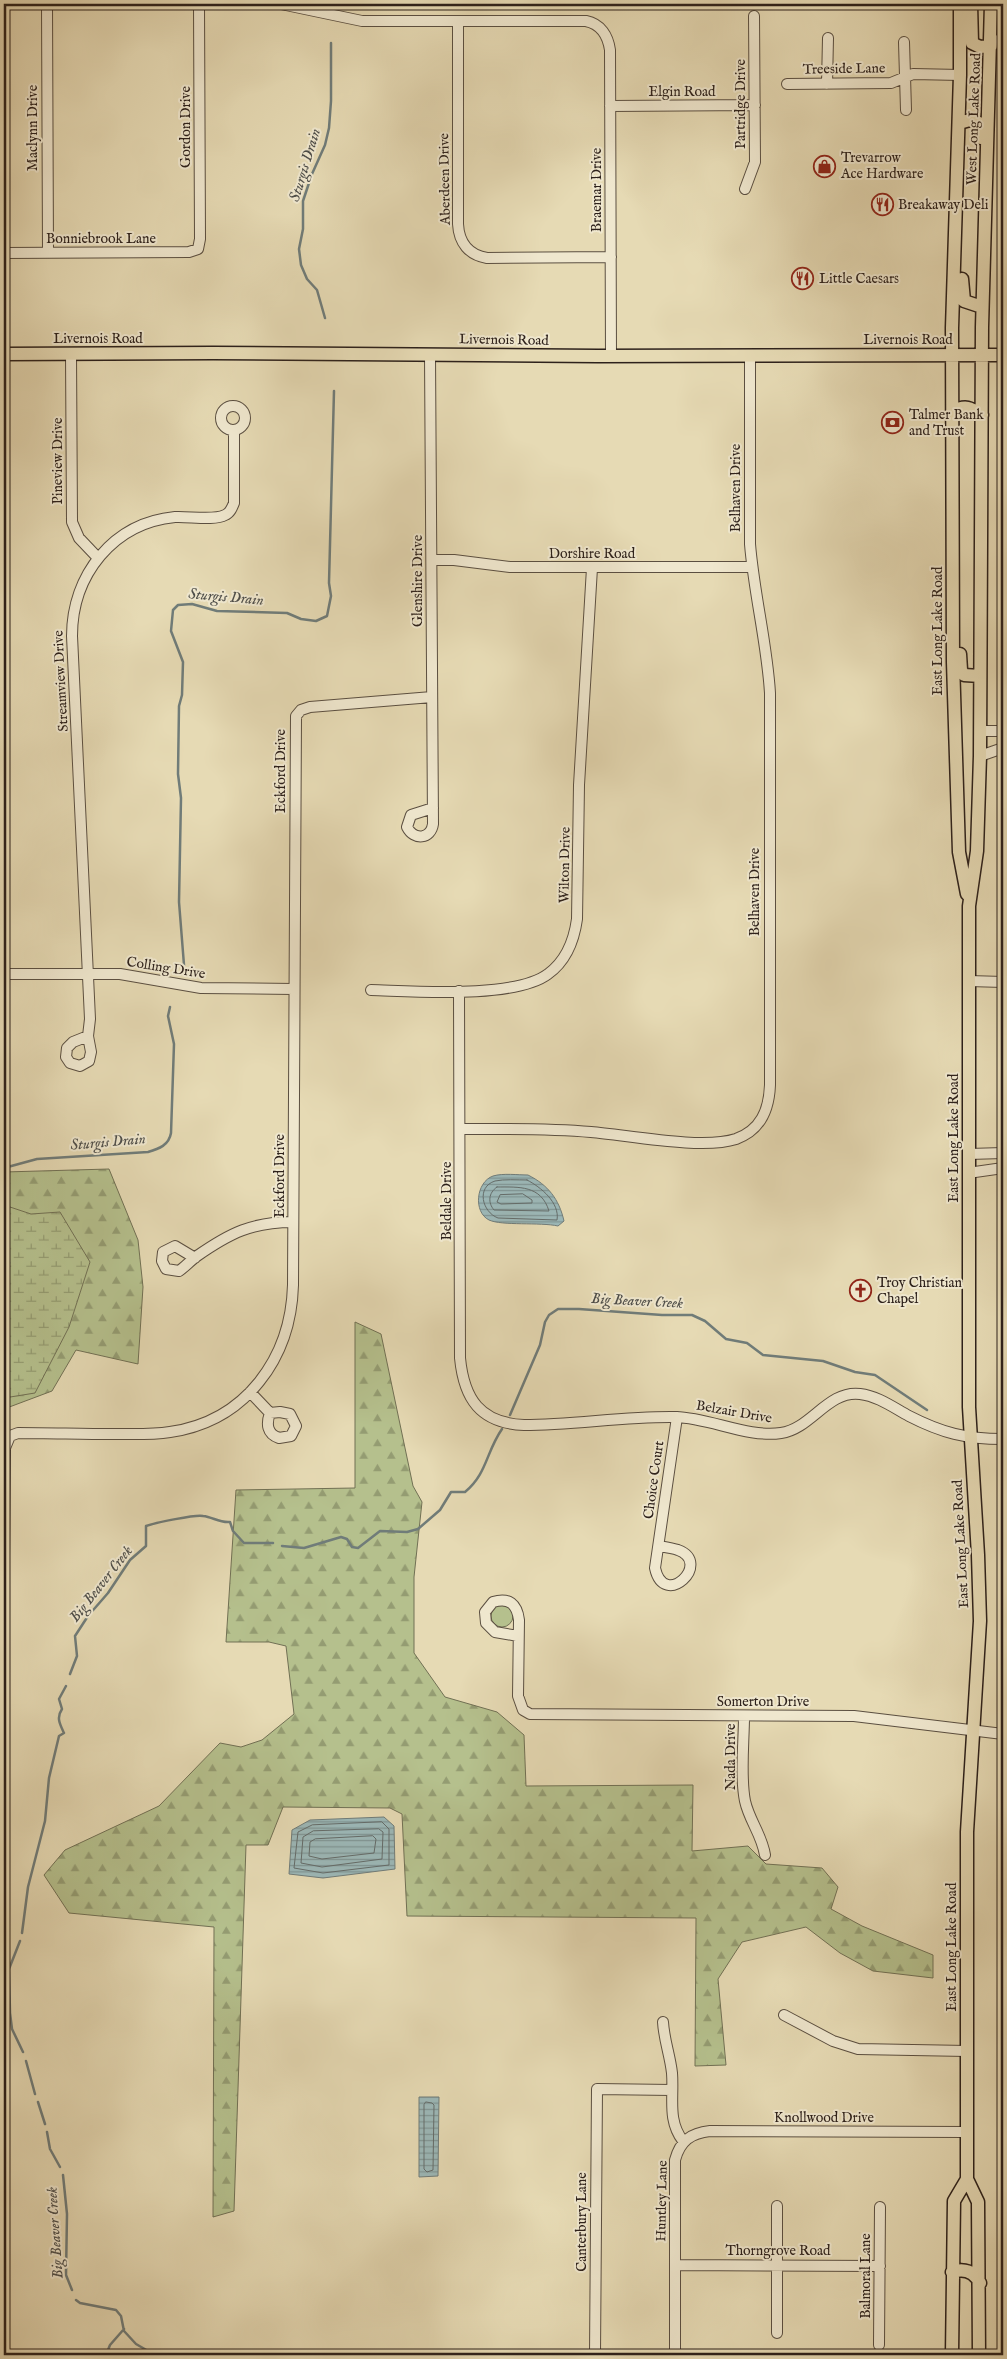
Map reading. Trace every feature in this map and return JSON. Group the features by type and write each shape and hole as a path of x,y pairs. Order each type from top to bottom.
{"main road":[{"name":"West Long Lake Road","path":"952,355 959,123 960,4"},
{"path":"971,4 972,43 980,47 995,42"},
{"name":"West Long Lake Road","path":"982,355 983,267 995,42 991,4"},
{"path":"959,123 975,120 981,128 978,249 983,267"},
{"path":"956,194 962,232 962,296 964,302 982,307"},
{"name":"Livernois Road","path":"4,354 1003,355"},
{"name":"East Long Lake Road","path":"952,355 953,718 959,852 969,906"},
{"name":"East Long Lake Road","path":"979,2355 978,2202 967,2179 967,1832 980,1621 978,1555 970,1438 968,1173 969,906 977,851 980,756 982,355"},
{"path":"953,412 961,406 969,407 982,415"},
{"path":"953,480 960,502 961,670 968,677 980,676"},
{"path":"953,718 958,720 961,729 964,795 972,799 978,796"},
{"path":"952,2355 954,2201 967,2179"},
{"path":"952,2272 961,2270 970,2272 980,2283"}],"street":[{"name":"Maclynn Drive","path":"47,4 48,253"},
{"name":"Gordon Drive","path":"198,249 200,239 199,4"},
{"path":"282,4 312,7 362,21 458,21"},
{"name":"Partridge Drive","path":"745,189 755,162 754,16"},
{"name":"Braemar Drive","path":"458,21 586,21 598,26 609,43 611,356"},
{"name":"Aberdeen Drive","path":"458,21 458,224 463,243 472,253 487,258 611,257"},
{"path":"827,84 828,38"},
{"path":"904,42 906,110"},
{"name":"Treeside Lane","path":"787,84 891,83 913,74 960,75"},
{"name":"Elgin Road","path":"610,106 755,106"},
{"name":"Bonniebrook Lane","path":"4,253 189,252 198,249"},
{"name":"Pineview Drive","path":"72,354 72,522 82,542 98,558"},
{"name":"Glenshire Drive","path":"430,355 433,808"},
{"name":"Belhaven Drive","path":"461,1129 557,1129 668,1140 715,1142 736,1139 754,1129 764,1118 768,1108 770,1085 770,694 767,656 752,567 749,510 750,355"},
{"name":"Streamview Drive","path":"88,1036 90,1019 89,974 72,624 79,590 98,558 117,539 148,523 174,517 219,517 229,512 234,503 234,430"},
{"name":"Dorshire Road","path":"432,560 461,561 498,567 752,567"},
{"name":"Wilton Drive","path":"371,990 459,991 514,987 548,974 566,955 576,931 578,904 580,785 592,568"},
{"name":"Eckford Drive","path":"4,1556 5,1444 10,1436 15,1434 171,1432 210,1420 231,1408 250,1392 273,1363 288,1329 293,1302 296,716 302,710 310,707 432,697"},
{"path":"980,731 1003,731"},
{"path":"980,756 1003,748"},
{"name":"Colling Drive","path":"4,974 135,976 201,988 294,989"},
{"path":"969,981 1003,982"},
{"name":"Beldale Drive","path":"459,991 461,1129 460,1358 463,1382 467,1393 477,1407"},
{"path":"969,1154 1003,1154"},
{"path":"968,1173 1003,1168"},
{"path":"195,1258 228,1236 251,1226 293,1222"},
{"path":"250,1392 270,1414"},
{"name":"Belzair Drive","path":"477,1407 492,1417 517,1424 677,1417 712,1422 756,1432 779,1434 800,1426 837,1399 849,1394 861,1394 881,1401 935,1429 970,1438 1003,1439"},
{"name":"Choice Court","path":"659,1546 677,1417"},
{"name":"Somerton Drive","path":"518,1636 518,1696 523,1710 530,1714 867,1717 1003,1734"},
{"name":"Nada Drive","path":"744,1716 744,1795 748,1811 763,1842 765,1855"},
{"path":"784,2015 833,2041 858,2049 967,2050"},
{"path":"663,2022 664,2039 672,2073 674,2126 684,2141"},
{"name":"Canterbury Lane","path":"595,2355 597,2089 672,2090"},
{"name":"Knollwood Drive","path":"684,2141 692,2135 710,2131 967,2132"},
{"name":"Huntley Lane","path":"675,2355 675,2160 684,2141"},
{"path":"777,2333 778,2206"},
{"name":"Balmoral Lane","path":"879,2345 880,2207"},
{"name":"Thorngrove Road","path":"675,2265 880,2266"}],"green space":[{"path":"109,1169 138,1240 143,1287 138,1364 76,1350 52,1391 4,1409 4,1172"},
{"path":"4,1205 31,1214 60,1212 90,1262 69,1327 35,1393 4,1398"},
{"path":"355,1322 381,1334 413,1486 422,1502 414,1577 414,1653 445,1697 497,1712 524,1735 526,1786 693,1785 692,1851 748,1846 766,1864 822,1868 838,1887 831,1909 862,1926 933,1955 933,1978 873,1971 840,1953 806,1927 742,1942 718,1979 726,2065 695,2066 696,1918 407,1916 402,1814 390,1808 283,1807 268,1845 246,1845 234,2211 213,2217 214,1927 69,1913 44,1875 65,1850 159,1806 220,1743 241,1747 262,1740 294,1714 286,1646 269,1642 226,1642 236,1490 355,1488"},
{"path":"502,1605 510,1608 513,1616 510,1624 502,1627 494,1624 491,1616 494,1608"}],"water":[{"path":"501,1175 528,1175 547,1188 556,1199 564,1221 558,1226 495,1222 484,1216 480,1211 479,1197 480,1190 487,1179"},
{"path":"384,1817 394,1826 395,1869 323,1878 289,1874 292,1830 310,1820"},
{"path":"419,2097 439,2097 438,2176 419,2177"}],"waterway":[{"name":"Sturgis Drain","path":"325,318 317,290 307,279 301,265 299,249 303,229 303,201 325,145 329,128 331,43"},
{"name":"Sturgis Drain","path":"182,974 184,965 179,902 181,798 178,774 179,706 182,695 183,662 171,631 173,610 178,605 192,604 217,611 287,613 301,619 316,621 327,616 331,596 329,583 334,391"},
{"name":"Sturgis Drain","path":"4,1168 37,1159 148,1152 160,1148 166,1143 171,1133 174,1044 168,1016 170,1007"},
{"path":"4,1218 8,1198 9,1166"},
{"path":"4,1234 9,1263"},
{"name":"Big Beaver Creek","path":"510,1415 540,1345 545,1322 549,1315 558,1309 692,1315 705,1321 726,1339 747,1343 763,1355 823,1361 855,1372 875,1375 927,1410"},
{"name":"Big Beaver Creek","path":"282,1546 304,1548 341,1537 347,1539 352,1547 358,1548 380,1531 407,1532 418,1529 440,1510 451,1492 465,1492 478,1478 502,1429"},
{"name":"Big Beaver Creek","path":"70,1674 77,1656 75,1636 88,1616 108,1593 130,1560 146,1546 146,1526 184,1517 203,1516 223,1522 230,1522 233,1531 244,1543 273,1543"},
{"name":"Big Beaver Creek","path":"22,1933 28,1887 45,1821 49,1778 59,1736 64,1733 59,1721 62,1709 59,1699 66,1686"},
{"name":"Big Beaver Creek","path":"20,1941 9,1969 10,2013 12,2029 23,2052"},
{"name":"Big Beaver Creek","path":"26,2061 35,2094"},
{"name":"Big Beaver Creek","path":"38,2102 45,2124"},
{"name":"Big Beaver Creek","path":"47,2132 50,2149 60,2167"},
{"name":"Big Beaver Creek","path":"63,2175 67,2214 66,2275 72,2290"},
{"name":"Big Beaver Creek","path":"76,2300 80,2303 116,2310 121,2316 124,2331 136,2344 155,2355"},
{"path":"106,2355 110,2345 124,2329"}],"place":[{"name":"Trevarrow Ace Hardware","path":"825,166"},
{"name":"Breakaway Deli","path":"882,205"},
{"name":"Little Caesars","path":"803,279"},
{"name":"Talmer Bank and Trust","path":"893,423"},
{"name":"Troy Christian Chapel","path":"861,1291"}]}
